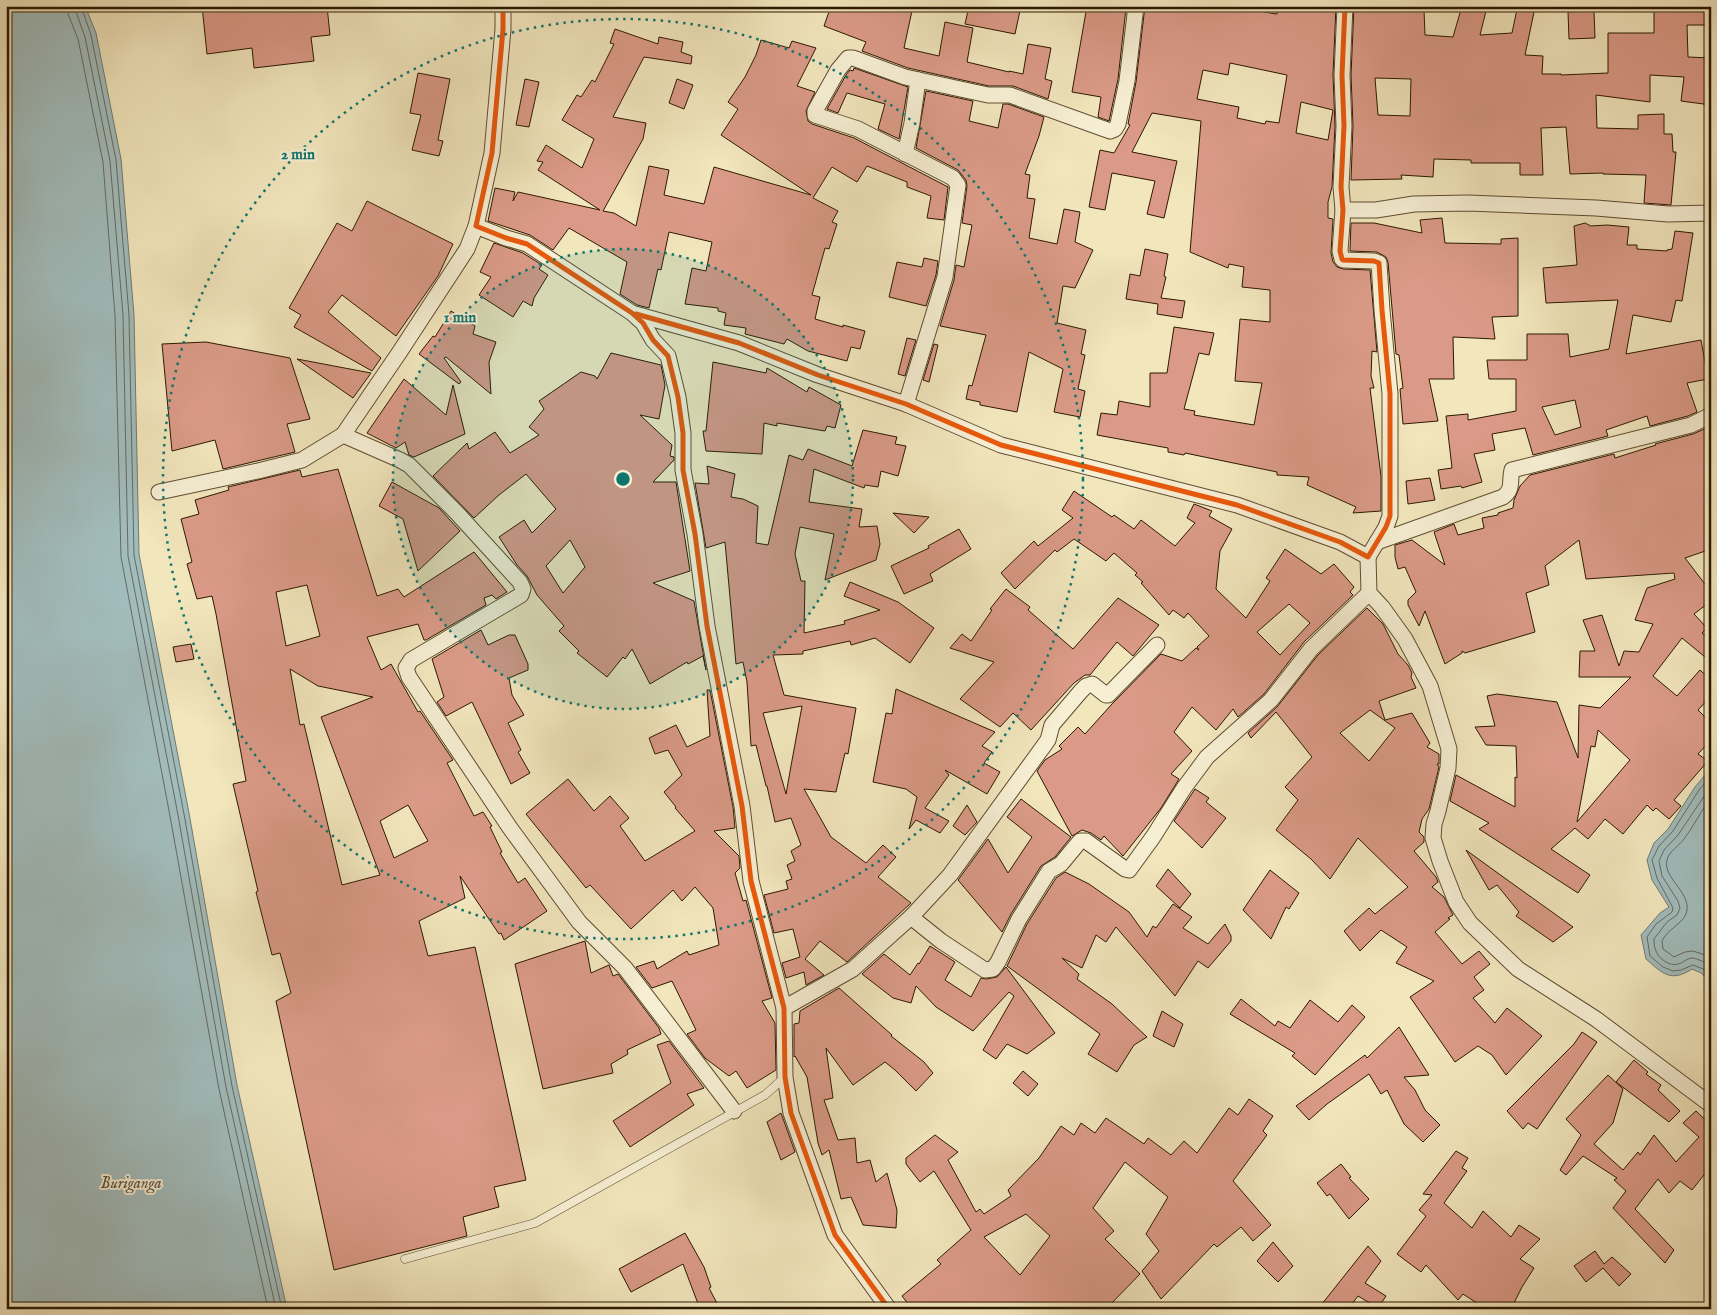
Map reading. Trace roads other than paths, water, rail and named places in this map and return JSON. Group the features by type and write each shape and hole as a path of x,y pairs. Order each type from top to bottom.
{"street":[{"path":"159,492 258,472 302,460 343,435 468,248 476,226 492,153 503,29 503,6"},
{"path":"906,404 945,278 958,185 953,178 858,129 815,114 838,70 848,58 853,58 905,77 988,95 1010,95 1110,131 1115,129 1118,124 1136,6"},
{"path":"1344,6 1342,76 1344,126 1341,187 1344,210 1340,251 1342,259 1380,263 1382,310 1390,394 1390,516 1386,527 1368,557 1370,593 1405,639 1430,686 1449,749 1448,768 1434,824 1433,838 1440,861 1456,902 1470,923 1518,969 1596,1019 1711,1105"},
{"path":"904,154 912,123 918,80"},
{"path":"1344,210 1376,210 1414,204 1468,203 1614,209 1668,214 1711,213"},
{"path":"476,226 527,244 632,313 643,323 653,340 668,356 678,397 683,433 683,470 707,626 742,806 751,881 784,1008 785,1077 791,1113 836,1235 889,1309"},
{"path":"632,313 739,343 818,375 906,404 1001,445 1238,505 1340,542 1368,557"},
{"path":"1377,542 1503,497 1509,492 1511,487 1512,470 1692,425 1711,416"},
{"path":"343,435 409,465 456,512 520,582 521,595 411,660 406,668 408,677 510,828 579,922 625,968 734,1111"},
{"path":"911,917 941,941 985,970 993,968 998,962 1019,919 1050,871 1061,864 1080,841 1086,841 1128,870 1153,837 1184,788 1207,758 1271,700 1311,649 1370,593"},
{"path":"784,1008 853,969 911,917 950,874 1048,740 1052,725 1081,691 1086,686 1092,684 1108,695 1157,645"}],"lane":[{"path":"405,1258 535,1223 765,1095 785,1077"}],"water":[{"name":"Buriganga","path":"6,6 85,6 96,33 121,159 134,315 139,554 189,813 237,1085 287,1309 6,1309"},
{"path":"1711,768 1711,982 1701,973 1692,969 1672,976 1662,972 1646,959 1641,935 1660,913 1669,907 1652,880 1647,860 1654,843 1668,829 1695,787"}]}
